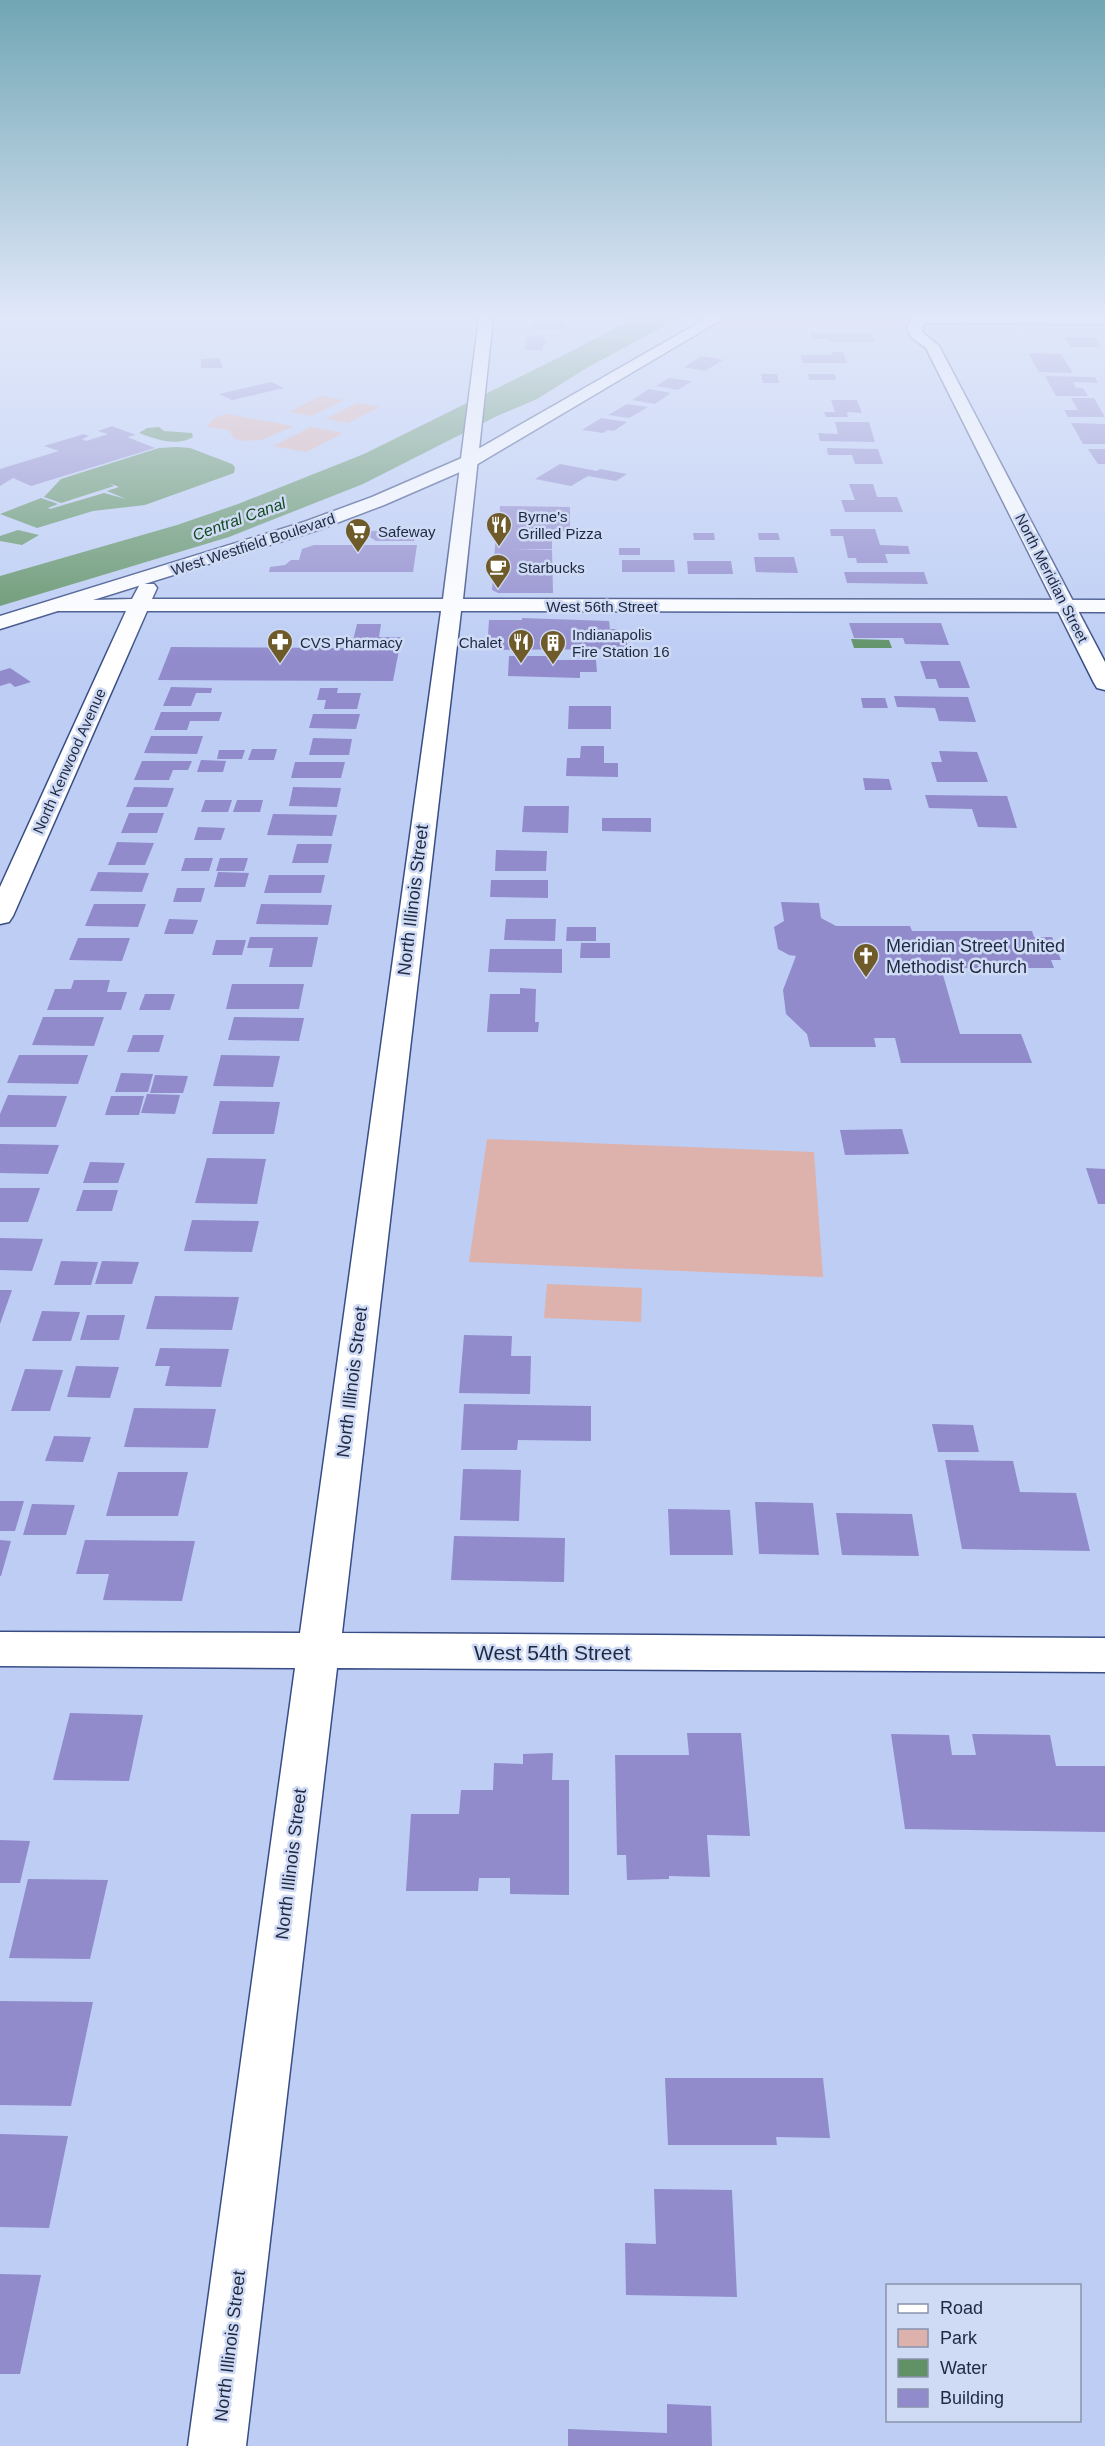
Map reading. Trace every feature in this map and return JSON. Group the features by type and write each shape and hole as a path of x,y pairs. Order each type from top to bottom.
{"street":[{"name":"North Illinois Street","path":"217,2446 474,432"},
{"name":"West Westfield Boulevard","path":"0,623 312,526 378,501 504,432"},
{"name":"North Meridian Street","path":"976,432 1105,683"},
{"name":"North Kenwood Avenue","path":"0,916 152,576"},
{"path":"58,605 139,605"},
{"name":"West 56th Street","path":"139,605 1105,606"},
{"name":"West 54th Street","path":"0,1649 1105,1655"}],"green space":[{"path":"230,432 280,432 261,440 242,441 234,438"},
{"path":"301,432 343,433 306,452 273,446"},
{"path":"487,1139 814,1152 823,1277 469,1262"},
{"path":"547,1284 642,1288 641,1322 544,1318"}],"water":[{"name":"Central Canal","path":"408,432 465,432 363,484 229,537 0,606 0,576 177,525 238,504 364,454"},
{"path":"139,433 192,433 193,437 173,442"},
{"path":"159,448 190,448 232,464 235,467 234,473 145,505 93,511 37,528 0,514 41,498 58,504 48,508 50,509 104,493 126,499 107,491 119,487 109,483 114,486 61,503 44,497 61,479"},
{"path":"18,530 39,535 22,545 0,541 0,536"},
{"path":"851,639 889,640 892,648 854,648"}],"building":[{"path":"102,432 128,432 136,435 127,437 155,448 31,486 13,478 0,486 0,469 59,451 44,446 84,434 89,436 82,439 86,441 108,434"},
{"path":"838,432 872,432 875,442 820,441 818,433 838,434"},
{"path":"1076,432 1105,432 1105,444 1083,444"},
{"path":"827,448 878,449 883,464 855,464 852,455 828,455"},
{"path":"1088,449 1105,449 1105,464 1098,464"},
{"path":"560,464 627,474 616,481 588,476 571,486 535,479"},
{"path":"849,484 873,484 877,497 897,497 903,512 845,512 841,500 855,500"},
{"path":"500,506 570,507 570,531 557,531 557,535 547,537 552,540 552,549 511,549 552,550 553,593 498,593 492,590 496,531 550,532 498,531"},
{"path":"830,529 875,529 880,545 908,546 910,554 885,554 888,563 857,563 856,558 848,558 843,536 831,536"},
{"path":"416,530 414,541 376,541 370,537 370,531"},
{"path":"693,533 714,533 715,540 694,540"},
{"path":"758,533 778,533 780,540 759,540"},
{"name":"Safeway","path":"314,545 417,545 413,572 269,572 270,567 285,565 291,560 299,560 302,549"},
{"path":"619,548 640,548 640,555 619,555"},
{"path":"754,557 794,557 798,573 756,572"},
{"path":"622,560 674,560 675,572 622,572"},
{"path":"687,561 731,561 733,574 688,574"},
{"path":"844,572 924,572 928,584 847,583"},
{"path":"522,618 609,621 610,629 617,629 617,633 627,634 627,649 487,650 489,620 522,620"},
{"path":"849,623 941,623 949,645 905,644 903,638 854,638"},
{"path":"357,624 381,624 379,637 401,637 399,649 351,649"},
{"name":"CVS Pharmacy","path":"171,647 399,650 393,681 158,680"},
{"name":"Indianapolis Fire Station 16","path":"509,656 548,656 548,660 596,660 597,672 580,672 580,678 508,676"},
{"path":"920,661 960,661 970,688 939,688 936,679 926,679"},
{"path":"10,668 31,682 15,687 10,683 0,686 0,671"},
{"path":"171,687 212,688 211,693 196,693 191,706 163,706"},
{"path":"320,688 338,688 337,693 361,693 357,709 324,709 326,700 317,700"},
{"path":"894,696 968,697 976,722 939,721 935,708 897,707"},
{"path":"861,698 885,698 888,708 863,708"},
{"path":"569,706 611,706 611,729 568,729"},
{"path":"161,712 222,712 219,721 190,721 187,730 154,730"},
{"path":"313,714 360,714 356,729 309,728"},
{"path":"151,736 203,736 197,754 144,753"},
{"path":"313,738 352,739 349,755 309,755"},
{"path":"581,746 604,746 604,763 618,763 618,777 566,776 567,758 580,758"},
{"path":"252,749 277,749 274,760 248,760"},
{"path":"219,750 245,750 242,759 217,759"},
{"path":"939,751 977,752 988,782 937,782 931,762 942,762"},
{"path":"201,760 226,761 223,772 197,772"},
{"path":"142,761 192,761 188,770 173,770 169,780 134,780"},
{"path":"295,762 345,762 341,778 291,778"},
{"path":"863,778 889,779 892,790 865,790"},
{"path":"134,787 174,788 167,807 126,807"},
{"path":"293,787 341,788 337,807 289,806"},
{"path":"925,795 1007,796 1017,828 978,827 972,809 929,808"},
{"path":"205,800 232,800 228,812 201,812"},
{"path":"237,800 263,800 260,812 233,812"},
{"path":"524,806 569,806 568,833 522,832"},
{"path":"129,813 164,813 157,833 121,833"},
{"path":"273,814 337,815 332,836 267,835"},
{"path":"602,818 651,818 651,832 602,831"},
{"path":"198,827 225,828 221,840 194,840"},
{"path":"117,842 154,843 145,865 108,865"},
{"path":"297,844 332,844 328,863 292,863"},
{"path":"496,850 547,851 546,871 495,871"},
{"path":"185,858 213,858 209,871 181,871"},
{"path":"220,858 248,858 244,871 216,871"},
{"path":"98,872 149,873 142,892 90,891"},
{"path":"218,872 249,873 245,887 214,887"},
{"path":"269,875 325,875 321,893 264,893"},
{"path":"491,880 548,880 548,898 490,897"},
{"path":"177,888 205,888 201,902 173,902"},
{"name":"Meridian Street United Methodist Church","path":"781,902 819,903 821,918 836,926 910,926 912,931 1032,931 1034,937 1052,937 1061,960 1051,960 1054,968 941,968 960,1034 1021,1034 1032,1063 901,1063 895,1038 874,1038 876,1047 810,1047 807,1034 786,1014 783,990 796,956 778,949 774,927 784,921"},
{"path":"94,904 146,904 138,927 85,926"},
{"path":"261,904 332,905 328,925 256,924"},
{"path":"169,919 198,920 193,934 164,934"},
{"path":"506,919 556,919 555,941 504,940"},
{"path":"567,927 596,927 596,941 566,941"},
{"path":"250,937 318,937 312,967 269,967 273,948 247,948"},
{"path":"78,938 130,938 122,961 69,960"},
{"path":"216,940 246,940 242,955 212,955"},
{"path":"581,943 610,943 610,958 580,958"},
{"path":"490,949 562,949 562,973 488,972"},
{"path":"74,980 110,980 107,992 127,992 121,1010 47,1010 55,989 71,989"},
{"path":"232,984 304,984 299,1009 226,1009"},
{"path":"520,988 536,989 535,1022 539,1022 538,1032 487,1032 490,994 520,994"},
{"path":"145,994 175,994 170,1010 139,1010"},
{"path":"43,1017 104,1017 94,1046 32,1045"},
{"path":"234,1017 304,1018 299,1041 228,1040"},
{"path":"133,1035 164,1035 159,1052 127,1052"},
{"path":"19,1055 88,1055 78,1084 7,1083"},
{"path":"221,1055 280,1056 273,1087 213,1086"},
{"path":"121,1073 153,1074 148,1092 115,1092"},
{"path":"155,1075 188,1076 183,1093 150,1093"},
{"path":"147,1094 180,1095 175,1114 141,1113"},
{"path":"8,1095 67,1096 56,1127 0,1127 0,1114"},
{"path":"111,1096 144,1096 139,1115 105,1115"},
{"path":"220,1101 280,1102 274,1134 212,1134"},
{"path":"902,1129 909,1154 845,1155 840,1130"},
{"path":"0,1144 59,1145 48,1174 0,1173"},
{"path":"207,1158 266,1159 257,1204 195,1203"},
{"path":"90,1162 125,1163 118,1183 83,1183"},
{"path":"1086,1168 1105,1169 1105,1204 1098,1204"},
{"path":"0,1188 40,1188 28,1222 0,1222"},
{"path":"83,1190 118,1190 112,1211 76,1211"},
{"path":"192,1220 259,1221 252,1252 184,1251"},
{"path":"0,1238 43,1239 32,1271 0,1270"},
{"path":"61,1261 98,1262 91,1285 54,1285"},
{"path":"102,1261 139,1262 132,1284 95,1284"},
{"path":"0,1290 12,1290 0,1324"},
{"path":"155,1296 239,1297 232,1330 146,1329"},
{"path":"42,1311 80,1312 71,1341 32,1341"},
{"path":"87,1315 125,1315 119,1340 80,1340"},
{"path":"464,1335 512,1336 511,1356 531,1356 530,1394 459,1393"},
{"path":"160,1348 229,1349 221,1387 165,1386 170,1366 155,1366"},
{"path":"76,1366 119,1367 110,1398 67,1397"},
{"path":"25,1369 63,1370 50,1411 11,1411"},
{"path":"464,1404 591,1406 591,1441 518,1440 517,1450 461,1450"},
{"path":"134,1408 216,1409 208,1448 124,1447"},
{"path":"932,1424 973,1425 979,1452 938,1452"},
{"path":"54,1436 91,1437 83,1462 45,1461"},
{"path":"945,1460 1013,1461 1020,1492 1076,1493 1090,1551 962,1549"},
{"path":"463,1469 521,1470 519,1521 460,1520"},
{"path":"118,1472 188,1472 178,1516 106,1516"},
{"path":"0,1501 24,1501 15,1531 0,1531"},
{"path":"755,1502 813,1503 819,1555 759,1554"},
{"path":"32,1504 75,1505 66,1535 23,1535"},
{"path":"668,1509 730,1510 733,1555 670,1555"},
{"path":"836,1513 912,1514 919,1556 842,1555"},
{"path":"454,1536 565,1538 564,1582 451,1580"},
{"path":"0,1540 11,1541 1,1576 0,1576"},
{"path":"85,1540 195,1541 182,1601 103,1600 109,1574 76,1574"},
{"path":"70,1713 143,1715 129,1781 53,1780"},
{"path":"687,1733 741,1733 750,1836 707,1835 710,1877 669,1876 669,1879 627,1880 626,1855 617,1855 615,1755 689,1755"},
{"path":"891,1734 949,1735 952,1755 976,1755 972,1734 1050,1735 1056,1766 1105,1766 1105,1832 905,1829"},
{"path":"553,1753 552,1780 569,1780 569,1895 510,1894 510,1878 479,1878 478,1891 406,1891 411,1814 459,1814 461,1790 493,1790 494,1763 523,1764 523,1754"},
{"path":"0,1840 30,1841 20,1883 0,1883"},
{"path":"28,1879 108,1880 90,1959 9,1958"},
{"path":"0,2001 93,2002 71,2106 0,2105"},
{"path":"665,2078 823,2078 830,2138 776,2137 777,2145 668,2145"},
{"path":"0,2134 68,2136 49,2228 0,2227"},
{"path":"654,2189 732,2190 737,2297 626,2295 625,2243 656,2244"},
{"path":"0,2274 41,2275 20,2374 0,2374"},
{"path":"667,2404 711,2406 712,2446 568,2446 568,2429 667,2433"}],"place":[{"name":"Byrne's Grilled Pizza","path":"499,548"},
{"name":"Safeway","path":"358,554"},
{"name":"Starbucks","path":"498,590"},
{"name":"CVS Pharmacy","path":"280,665"},
{"name":"Chalet","path":"521,665"},
{"name":"Indianapolis Fire Station 16","path":"553,666"},
{"name":"Meridian Street United Methodist Church","path":"866,979"}]}
